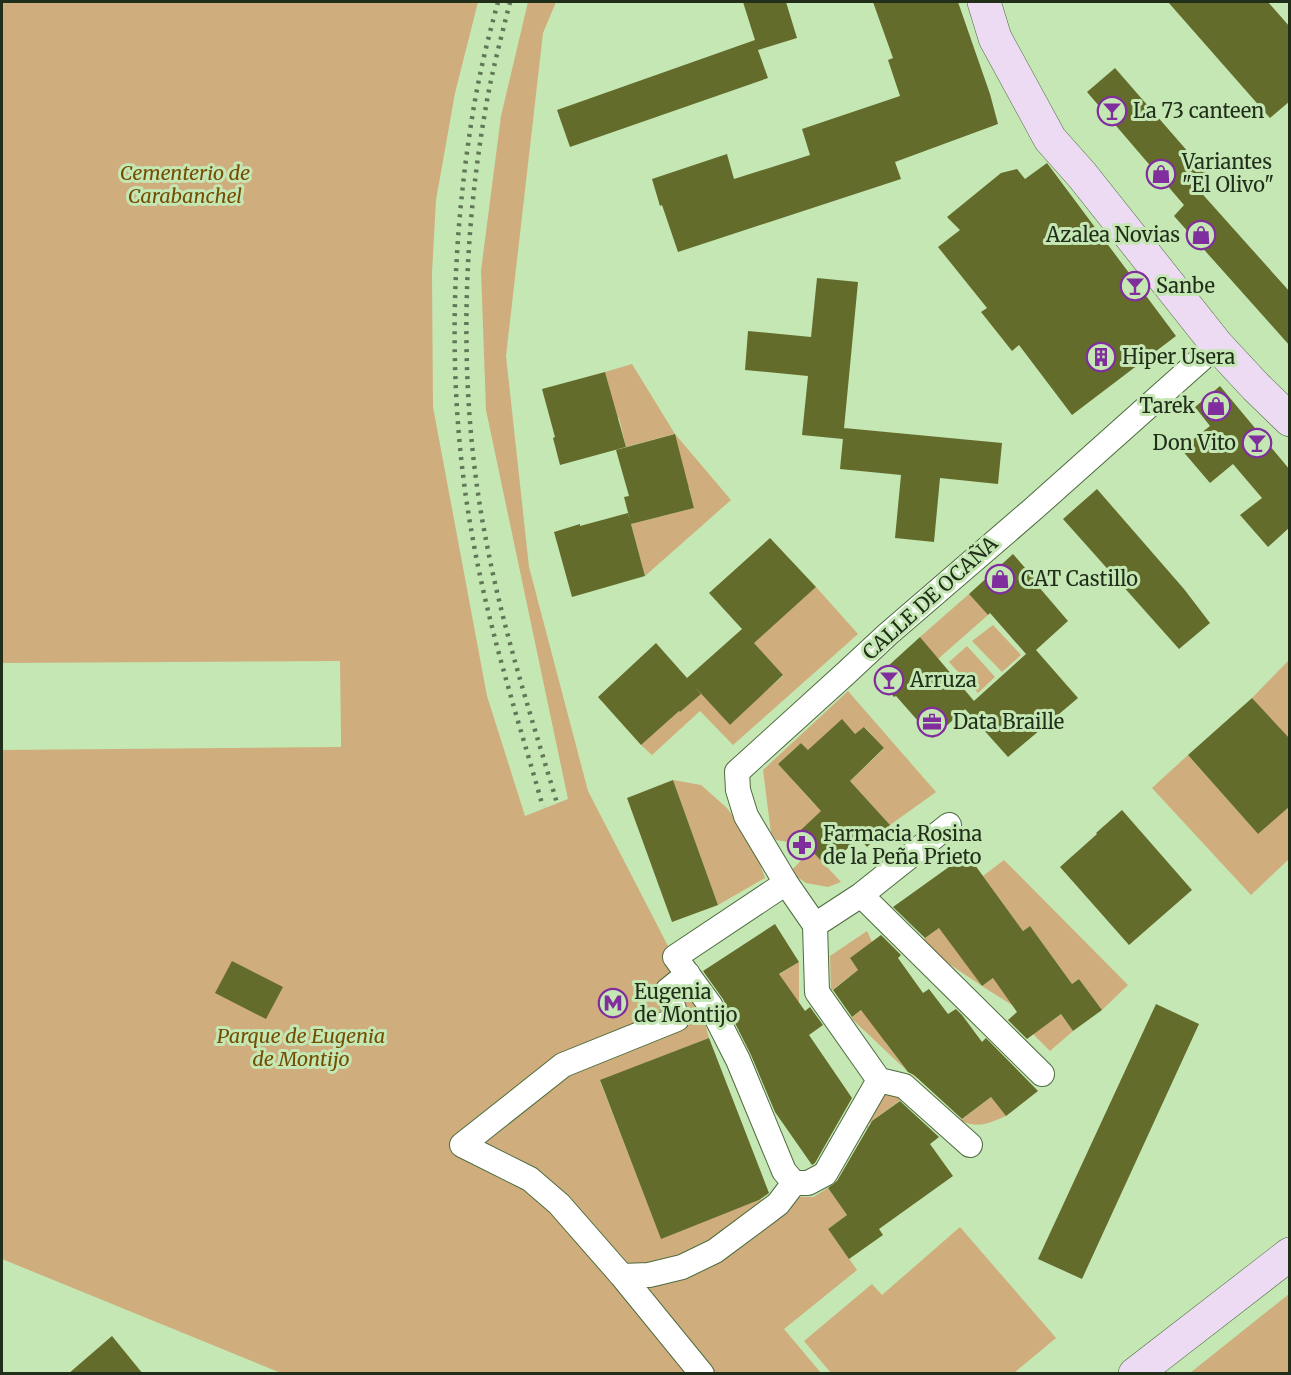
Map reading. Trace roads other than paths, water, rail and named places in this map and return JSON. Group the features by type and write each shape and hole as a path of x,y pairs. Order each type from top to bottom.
{"street":[{"path":"984,2 995,38 1050,139 1082,175 1217,345 1290,420"},
{"name":"CALLE DE OCAÑA","path":"815,925 786,883 746,816 738,789 736,772 888,634 1032,510 1217,345"},
{"path":"949,825 861,895 815,925 817,992 879,1080 904,1086 970,1145"},
{"path":"786,883 675,957 710,1005 738,1060 784,1171 794,1183"},
{"path":"861,895 1042,1074"},
{"path":"688,974 668,990 677,1018 563,1065 462,1145 530,1179 559,1204 622,1276 702,1374"},
{"path":"794,1183 808,1183 825,1174 879,1080"},
{"path":"622,1276 649,1275 682,1267 715,1251 778,1204 794,1183"},
{"path":"1135,1374 1290,1254"}],"railway":[{"path":"498,2 473,112 460,218 455,326 459,434 473,540 487,607 543,807"},
{"path":"510,2 490,84 477,164 468,272 467,381 477,488 493,574 518,673 557,803"}],"place":[{"name":"La 73 canteen","path":"1112,111"},
{"name":"Variantes \"El Olivo\"","path":"1161,174"},
{"name":"Azalea Novias","path":"1201,235"},
{"name":"Sanbe","path":"1135,286"},
{"name":"Hiper Usera","path":"1101,357"},
{"name":"Tarek","path":"1216,406"},
{"name":"Don Vito","path":"1257,443"},
{"name":"CAT Castillo","path":"1000,579"},
{"name":"Arruza","path":"889,680"},
{"name":"Data Braille","path":"932,722"},
{"name":"Farmacia Rosina de la Peña Prieto","path":"802,845"},
{"name":"Eugenia de Montijo","path":"613,1003"}],"park label":[{"name":"Cementerio de Carabanchel","path":"185,184"},
{"name":"Parque de Eugenia de Montijo","path":"301,1048"}]}
